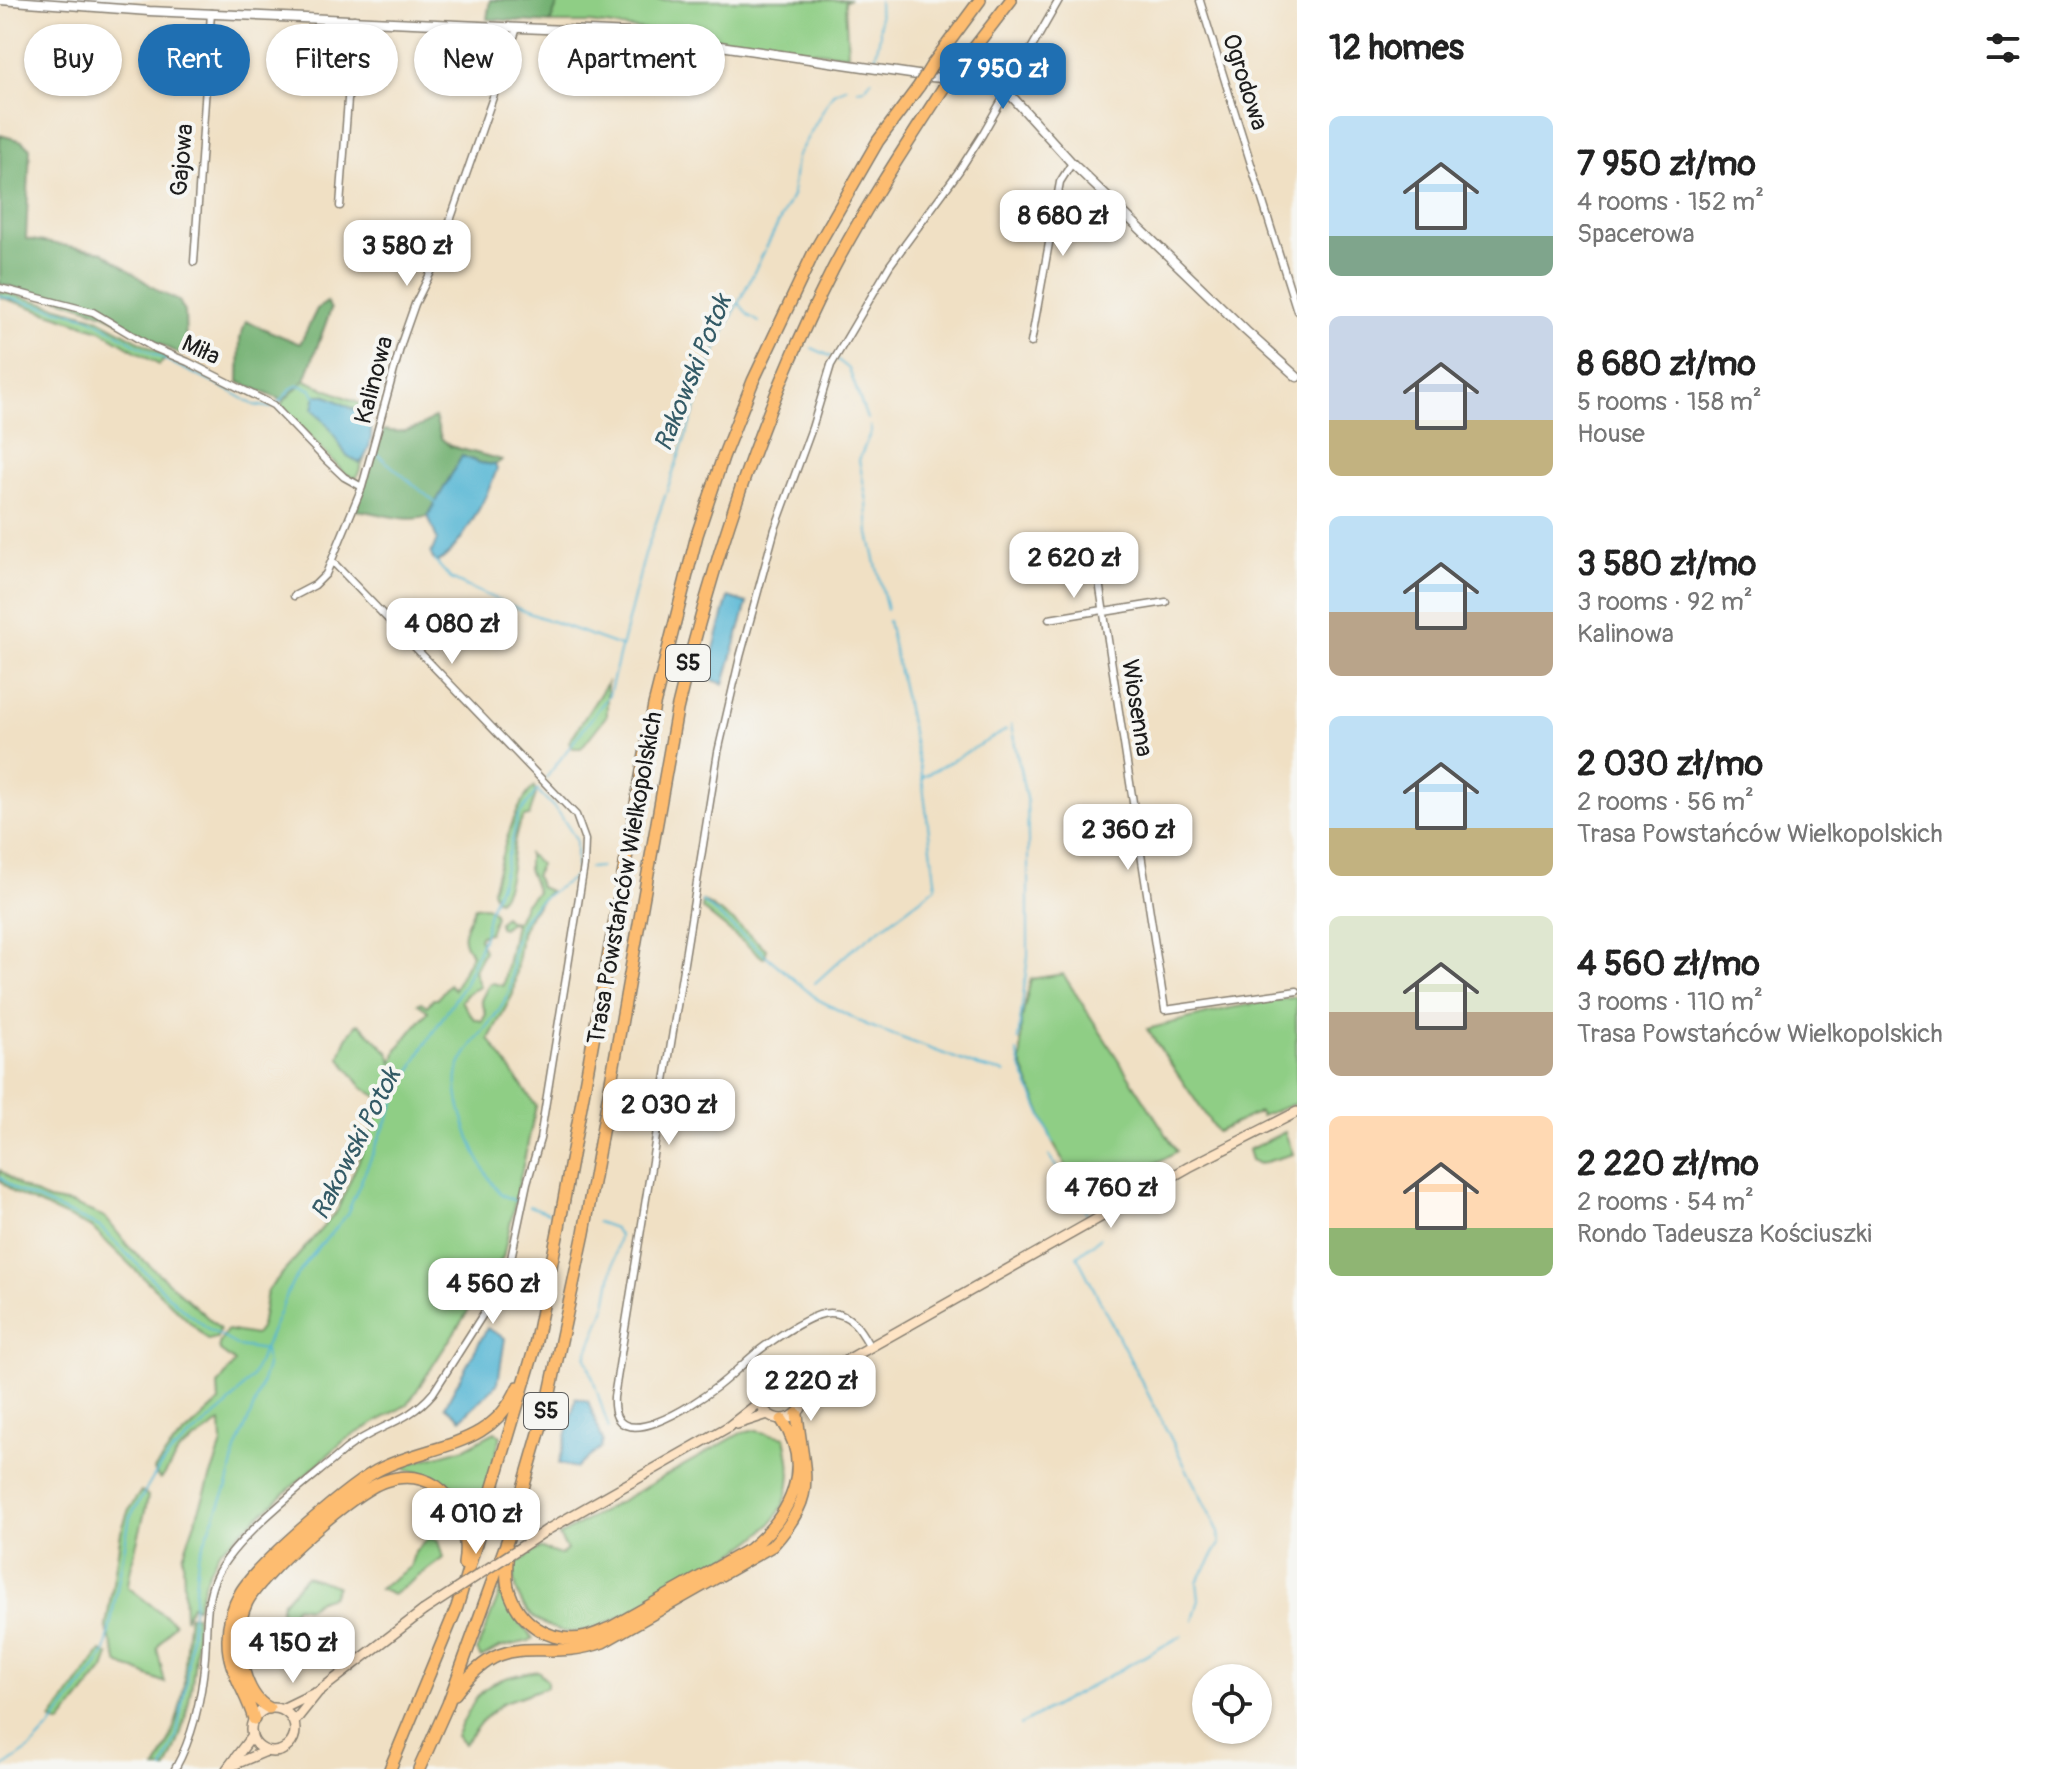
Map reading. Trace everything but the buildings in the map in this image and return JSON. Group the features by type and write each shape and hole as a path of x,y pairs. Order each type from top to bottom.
{"highway":[{"name":"Trasa Powstańców Wielkopolskich","path":"390,1769 457,1607 534,1350 654,705 697,535 723,457 753,381 813,254 878,141 980,0"},
{"name":"Trasa Powstańców Wielkopolskich","path":"419,1769 448,1704 510,1533 548,1402 584,1233 677,710 721,544 778,389 817,303 897,159 944,87 1011,0"},
{"path":"254,1719 233,1670 228,1641 233,1608 248,1582 279,1551 367,1477 395,1463 465,1440 492,1424 514,1395 534,1350"},
{"path":"448,1704 474,1670 501,1653 519,1649 575,1649 603,1642 772,1546 787,1529 802,1500 806,1462 797,1414"},
{"path":"510,1533 506,1572 508,1587 519,1612 528,1621 550,1635 568,1638 585,1637 610,1628 729,1562 769,1534 794,1493 797,1471 789,1431 782,1420"},
{"path":"269,1708 256,1697 241,1662 239,1628 248,1600 270,1572 370,1488 385,1481 416,1479 433,1485 447,1495 456,1507 467,1536 457,1607"}],"main road":[{"path":"797,1381 826,1372 1189,1167 1297,1112"},
{"path":"804,1394 826,1372"},
{"path":"783,1375 797,1381 804,1394 797,1414 782,1420 768,1414 760,1402 761,1389 770,1378 783,1375"},
{"path":"229,1768 252,1736 254,1719 269,1708 282,1709 318,1692 423,1611 547,1530 728,1427 760,1402"},
{"path":"728,1427 768,1414"},
{"path":"294,1722 318,1692"},
{"path":"252,1736 266,1751 287,1748 295,1736 294,1722 282,1709"},
{"path":"229,1768 266,1751"}],"street":[{"path":"0,0 445,24"},
{"path":"870,1347 858,1327 847,1317 834,1313 822,1314 767,1344 715,1389 656,1423 640,1428 629,1427 620,1421 614,1411 718,752 775,529 837,353 890,265 959,171 1059,0"},
{"name":"Ogrodowa","path":"1200,1 1297,311"},
{"name":"Gajowa","path":"194,262 211,13"},
{"path":"340,206 354,19"},
{"path":"522,28 632,33 931,77 989,82 1006,90 1072,163 1297,377"},
{"name":"Kalinowa","path":"332,561 362,487 402,341 415,304 435,264 493,96"},
{"path":"1031,343 1060,182 1072,163"},
{"name":"Miła","path":"0,288 93,312 152,347 273,405 344,477 362,487"},
{"path":"175,1769 193,1728 205,1660 209,1601 222,1565 248,1535 346,1449 360,1438 401,1420 422,1406 504,1279 542,1128 584,866 585,840 576,815 332,561 322,580 294,596"},
{"name":"Wiosenna","path":"1098,575 1165,1010 1297,991"},
{"path":"1049,619 1166,602"}],"green space":[{"path":"490,0 559,1 550,23 487,19"},
{"path":"558,0 848,0 845,2 848,55 725,40 725,24 550,23"},
{"path":"0,135 22,141 30,148 26,239 103,252 160,292 179,301 185,312 186,343 183,355 96,311 0,284"},
{"path":"0,291 95,317 168,357 159,365 100,330 0,297"},
{"path":"327,302 331,309 305,380 283,401 239,382 240,338 246,321 300,344 317,309"},
{"path":"305,380 370,408 369,417 325,395 329,427 360,463 365,457 356,479 344,473 281,406"},
{"path":"435,417 441,438 450,446 502,460 495,465 462,456 428,516 402,518 355,510 384,430 411,430"},
{"path":"607,683 607,715 581,748 573,748 569,742"},
{"path":"534,787 536,794 529,816 524,817 519,826 509,879 499,900 492,890 503,850 519,807"},
{"path":"528,854 540,864 535,876 540,887 549,891 530,914 521,933 513,994 489,1039 536,1106 503,1257 408,1404 345,1440 219,1551 197,1607 191,1605 185,1619 183,1556 222,1444 221,1422 179,1451 163,1477 159,1479 154,1470 172,1446 219,1402 218,1385 235,1362 220,1351 219,1344 227,1330 255,1335 261,1327 267,1291 337,1211 384,1096 378,1097 362,1087 340,1058 344,1044 357,1024 361,1025 389,1053 393,1063 397,1049 428,1011 418,1004 421,1002 427,1006 449,984 454,989 472,954 464,943 466,926 475,907 486,906 495,916 489,933 479,938 484,951 474,970 480,987 469,992 461,1001 474,1019 482,1021 486,1014 481,1000 489,984 503,986 515,923 509,922 503,928 499,927 499,922 504,916 517,921 525,903 537,892 528,869"},
{"path":"703,901 732,920 766,949 766,955 763,958 702,909"},
{"path":"1063,974 1177,1151 1099,1196 1077,1185 1054,1145 1021,1063 1021,1022 1031,979"},
{"path":"1296,997 1297,1103 1261,1116 1259,1112 1217,1132 1147,1029 1230,1008"},
{"path":"1285,1132 1293,1154 1259,1164 1251,1160 1248,1150"},
{"path":"0,1170 21,1187 48,1200 72,1204 105,1217 129,1247 218,1327 217,1338 208,1340 92,1228 14,1193 0,1180"},
{"path":"752,1430 785,1437 790,1467 789,1486 783,1505 769,1525 748,1544 600,1626 575,1632 561,1631 552,1629 527,1611 517,1590 514,1565 540,1548 560,1555 567,1550 559,1536 743,1432"},
{"path":"495,1432 501,1436 478,1517 472,1522 464,1503 453,1490 431,1477 407,1470 404,1465 465,1448"},
{"path":"141,1491 148,1496 128,1587 174,1623 157,1648 165,1683 118,1663 106,1627 121,1532 129,1509"},
{"path":"429,1538 438,1541 443,1558 393,1595 379,1589 410,1567 415,1551"},
{"path":"306,1576 337,1586 332,1596 318,1600 308,1608 296,1606 288,1619 306,1623 303,1633 283,1636 273,1653 267,1650 275,1636 282,1603"},
{"path":"501,1590 518,1621 533,1638 499,1648 481,1658 477,1650"},
{"path":"196,1615 193,1674 186,1713 167,1769 156,1769 179,1712 189,1616"},
{"path":"101,1651 109,1655 104,1669 60,1724 51,1720"},
{"path":"538,1671 547,1680 547,1687 502,1703 481,1722 464,1744 456,1736 471,1706 485,1688 505,1678"}],"water":[{"path":"316,395 325,395 369,417 370,442 360,463 346,455 329,427 313,409"},
{"path":"462,456 495,465 497,469 465,533 438,562 431,554 437,539 428,516"},
{"path":"728,597 747,603 724,684 706,678"},
{"path":"487,1328 505,1338 498,1383 461,1419 445,1406"},
{"path":"576,1398 588,1401 603,1441 601,1448 576,1468 559,1464"}],"waterway":[{"name":"Rakowski Potok","path":"875,59 880,35 879,0"},
{"name":"Rakowski Potok","path":"858,89 865,88 872,79"},
{"name":"Rakowski Potok","path":"546,778 609,695 645,554 717,346 792,196 796,158 833,93 847,87"},
{"name":"Rakowski Potok","path":"0,296 88,317 254,405 272,408"},
{"path":"739,303 749,316 759,322"},
{"path":"812,348 830,356"},
{"path":"838,360 849,369 867,419"},
{"name":"Rakowski Potok","path":"278,403 299,385 310,389 317,397"},
{"path":"870,426 871,431 859,460 867,501 869,534 887,610"},
{"name":"Rakowski Potok","path":"377,454 437,504"},
{"name":"Rakowski Potok","path":"435,561 451,579 468,587 620,646"},
{"path":"815,983 848,953 936,887 922,778 888,621"},
{"path":"1011,725 1027,803 1028,841 1028,955 1018,1040"},
{"path":"923,777 1006,730"},
{"name":"Rakowski Potok","path":"1,1769 31,1748 49,1729 105,1652 130,1517 159,1468 173,1451 226,1407 252,1377 291,1285 307,1261 346,1216 398,1095 424,1046 464,985 484,936 518,816 538,789"},
{"path":"518,1202 499,1192 482,1165 462,1115 457,1083 462,1061 508,994 516,937 527,914 576,876 576,839 559,813 538,791"},
{"path":"589,868 601,867"},
{"path":"702,901 817,999 867,1025 979,1067 1005,1073"},
{"path":"1017,1052 1053,1142"},
{"path":"1049,1156 1087,1213"},
{"path":"0,1177 16,1190 100,1227 178,1305 210,1330 238,1346 265,1350 267,1366 255,1404 236,1450 228,1484 198,1557 186,1684 177,1734 163,1769"},
{"path":"529,1206 549,1213"},
{"path":"597,1222 614,1228 619,1235 606,1305 586,1357 609,1429"},
{"path":"1100,1238 1077,1256 1219,1532 1220,1544 1197,1582 1199,1599 1193,1621"},
{"path":"1020,1725 1183,1635"}]}
